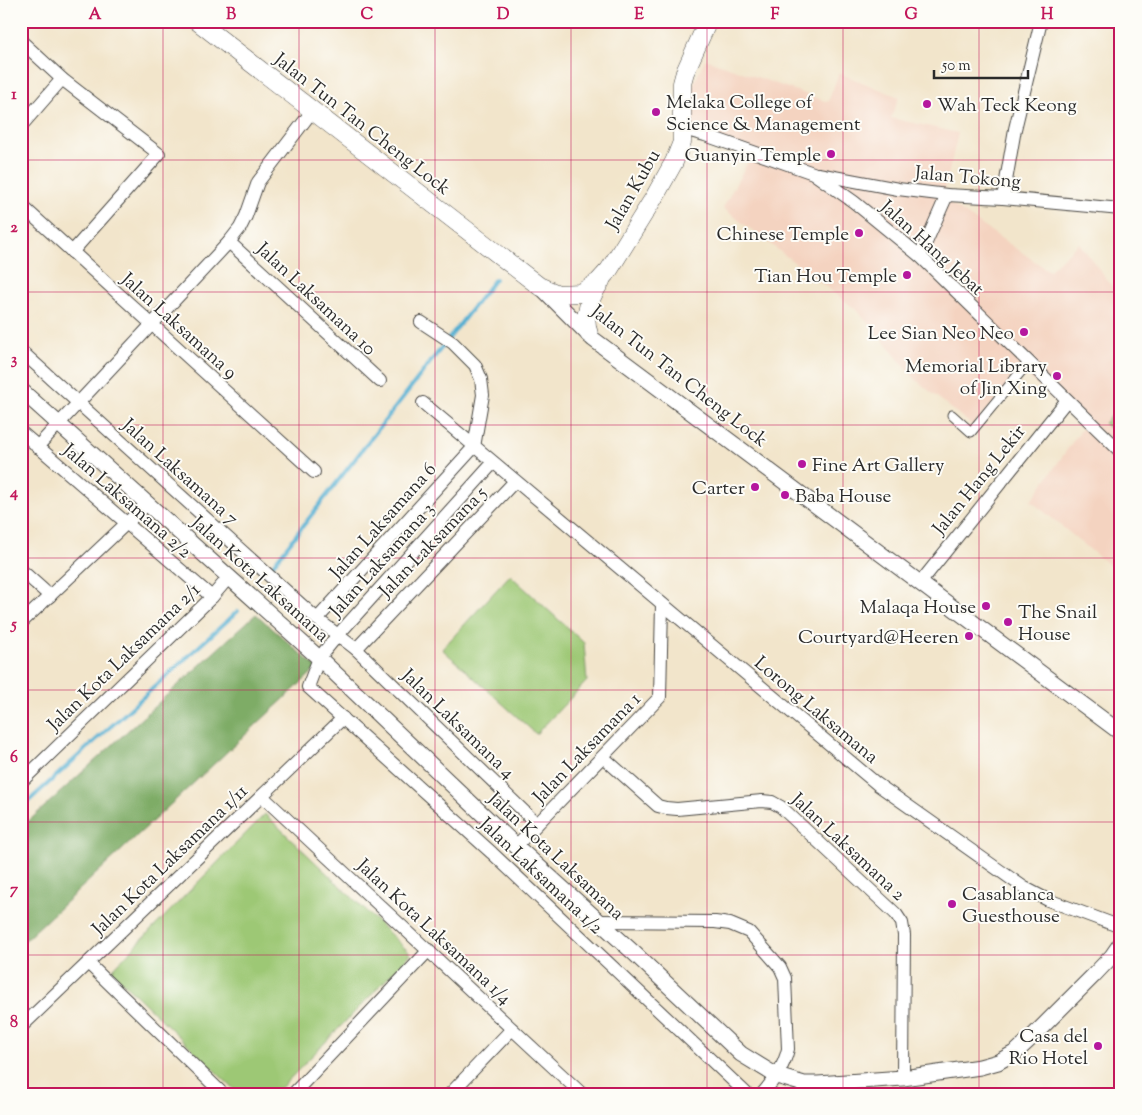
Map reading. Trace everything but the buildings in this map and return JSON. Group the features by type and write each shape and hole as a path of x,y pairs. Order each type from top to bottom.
{"main road":[{"name":"Jalan Tun Tan Cheng Lock","path":"197,21 539,286"},
{"name":"Jalan Kubu","path":"539,286 558,294 580,293 606,275 674,162 682,142 682,83 708,21"},
{"path":"589,334 586,319 587,310 596,288 606,275"}],"street":[{"path":"1002,198 1014,129 1041,21"},
{"path":"21,41 62,79 160,154 72,252"},
{"path":"21,126 62,79"},
{"path":"37,446 229,242 240,228 246,216 252,194 258,182 312,110"},
{"name":"Jalan Hang Jebat","path":"683,129 712,137 812,173 854,202 920,256 1121,452"},
{"name":"Jalan Tokong","path":"812,173 898,189 947,195 1121,209"},
{"path":"920,256 947,195"},
{"name":"Jalan Laksamana 9","path":"21,205 314,472"},
{"name":"Jalan Laksamana 10","path":"229,242 380,381"},
{"name":"Jalan Tun Tan Cheng Lock","path":"539,286 589,334 709,427 1121,733"},
{"path":"421,322 453,343 475,365 481,379 483,395 474,446"},
{"name":"Jalan Laksamana 7","path":"21,351 337,636"},
{"path":"952,416 971,432 1028,363"},
{"name":"Jalan Kota Laksamana","path":"21,390 320,658 516,846 634,953 741,1054 777,1076 804,1084 818,1084 903,1078 980,1067 998,1062 1016,1052 1030,1039 1112,956 1121,943"},
{"name":"Jalan Hang Lekir","path":"920,583 1067,400"},
{"name":"Lorong Laksamana","path":"423,403 877,784 1023,887 1048,900 1121,926"},
{"name":"Jalan Laksamana 2/2","path":"21,432 212,597"},
{"name":"Jalan Laksamana 6","path":"317,619 474,446"},
{"name":"Jalan Laksamana 3","path":"308,687 320,658 337,636 493,463"},
{"name":"Jalan Laksamana 5","path":"356,649 515,481"},
{"path":"21,623 148,504"},
{"path":"21,570 50,596"},
{"name":"Jalan Kota Laksamana 2/1","path":"21,782 212,597 229,577"},
{"name":"Jalan Laksamana 1","path":"516,846 660,697 662,604"},
{"name":"Jalan Laksamana 4","path":"337,636 356,649 537,824"},
{"name":"Jalan Laksamana 1/2","path":"308,687 492,853 747,1094"},
{"name":"Jalan Kota Laksamana 1/11","path":"21,1027 342,718"},
{"name":"Jalan Laksamana 2","path":"603,756 658,806 677,809 762,801 772,802 781,807 896,914 902,923 904,935 903,1078"},
{"name":"Jalan Kota Laksamana 1/4","path":"262,796 582,1094"},
{"path":"597,921 715,922 730,924 749,932 780,967 785,978 788,1049 786,1059 777,1076 762,1094"},
{"path":"292,1094 428,950"},
{"path":"88,963 223,1094"},
{"path":"450,1094 512,1029"}],"shaded area":[{"path":"705,59 828,102 839,73 899,97 891,118 958,133 945,188 951,204 1049,271 1079,243 1121,298 1121,575 1031,501 1083,427 1021,370 973,426 916,380 858,311 723,208 752,154 695,137 687,99"}],"green space":[{"path":"1121,407 1121,435 1118,437 1104,423"},
{"path":"510,575 584,643 587,681 536,734 442,649"},
{"path":"256,614 317,668 21,944 21,828"},
{"path":"265,814 411,954 275,1094 239,1094 111,971"}],"water":[{"path":"1121,1077 1121,1094 1102,1094 1098,1091 1103,1086 1109,1090"}],"waterway":[{"path":"268,571 495,279"},
{"path":"21,808 238,611"}],"place":[{"name":"Wah Teck Keong","path":"927,104"},
{"name":"Melaka College of Science & Management","path":"656,112"},
{"name":"Guanyin Temple","path":"831,154"},
{"name":"Chinese Temple","path":"859,233"},
{"name":"Tian Hou Temple","path":"907,275"},
{"name":"Lee Sian Neo Neo","path":"1024,332"},
{"name":"Memorial Library of Jin Xing","path":"1057,376"},
{"name":"Fine Art Gallery","path":"802,464"},
{"name":"Carter","path":"755,487"},
{"name":"Baba House","path":"785,495"},
{"name":"Malaqa House","path":"986,606"},
{"name":"The Snail House","path":"1008,622"},
{"name":"Courtyard@Heeren","path":"969,636"},
{"name":"Casablanca Guesthouse","path":"952,904"},
{"name":"Casa del Rio Hotel","path":"1098,1046"}]}
